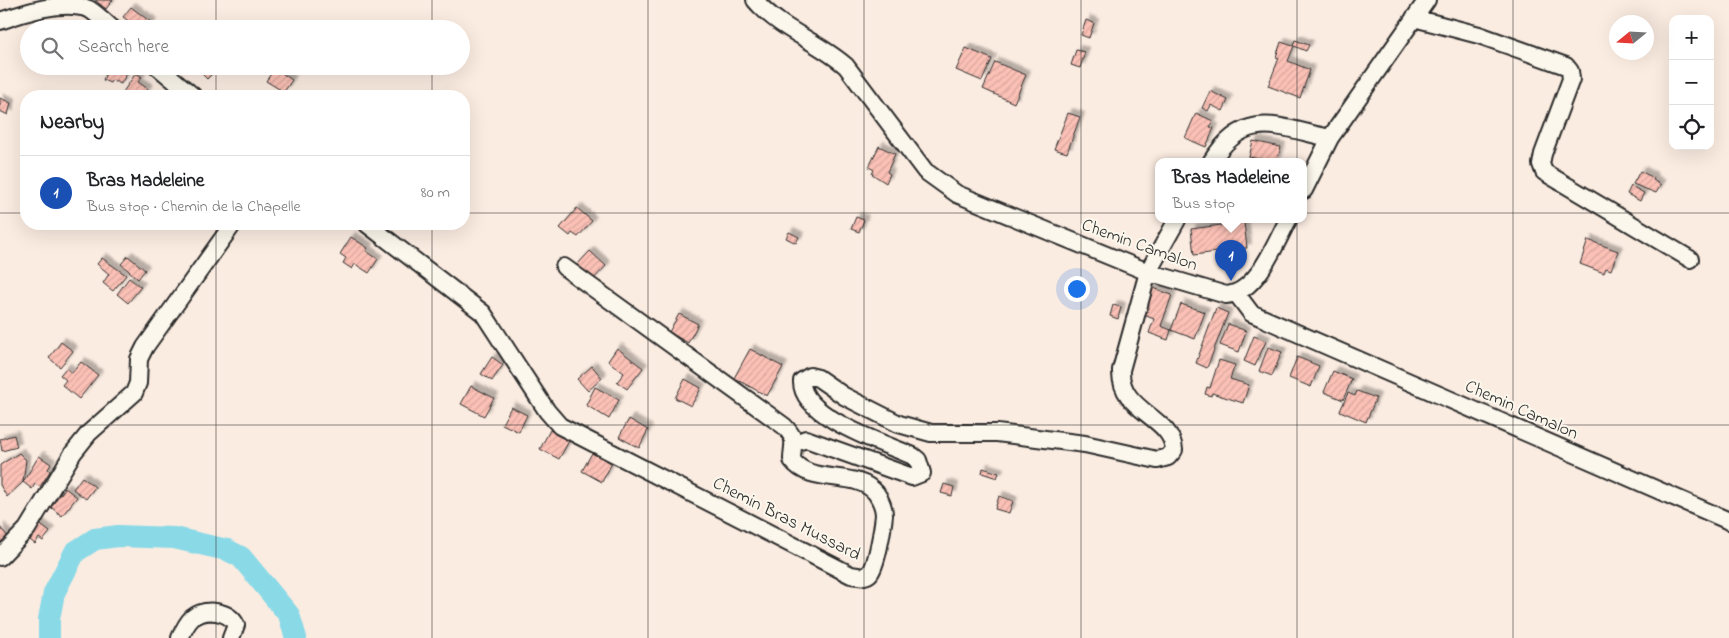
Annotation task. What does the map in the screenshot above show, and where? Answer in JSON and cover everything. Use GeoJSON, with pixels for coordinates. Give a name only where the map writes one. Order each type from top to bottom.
{"type":"FeatureCollection","features":[{"type":"Feature","properties":{"kind":"street","name":"Chemin Camalon"},"geometry":{"type":"LineString","coordinates":[[755,0],[769,14],[795,33],[834,55],[846,66],[925,171],[940,184],[957,194],[1148,272],[1226,295],[1236,293],[1251,313],[1729,521]]}},
{"type":"Feature","properties":{"kind":"street"},"geometry":{"type":"LineString","coordinates":[[1307,184],[1330,138],[1426,0]]}},
{"type":"Feature","properties":{"kind":"street"},"geometry":{"type":"LineString","coordinates":[[0,22],[55,3],[73,3],[89,9],[102,20]]}},
{"type":"Feature","properties":{"kind":"street"},"geometry":{"type":"LineString","coordinates":[[1414,18],[1479,35],[1566,66],[1570,71],[1571,79],[1541,164],[1544,172],[1690,259]]}},
{"type":"Feature","properties":{"kind":"street"},"geometry":{"type":"LineString","coordinates":[[168,75],[185,90]]}},
{"type":"Feature","properties":{"kind":"street"},"geometry":{"type":"LineString","coordinates":[[1214,158],[1231,136],[1251,126],[1274,126],[1330,138]]}},
{"type":"Feature","properties":{"kind":"street"},"geometry":{"type":"LineString","coordinates":[[564,267],[784,426],[790,432],[795,443],[806,438],[912,478],[922,473],[918,460],[913,456],[839,424],[808,401],[802,391],[802,381],[810,376],[818,378],[844,396],[899,424],[930,433],[998,433],[1085,444],[1156,460],[1168,457],[1174,450],[1172,441],[1166,432],[1130,400],[1122,388],[1120,370],[1148,272],[1175,223]]}},
{"type":"Feature","properties":{"kind":"street"},"geometry":{"type":"LineString","coordinates":[[1236,293],[1251,282],[1264,265],[1286,223]]}},
{"type":"Feature","properties":{"kind":"street"},"geometry":{"type":"LineString","coordinates":[[0,558],[27,529],[73,453],[90,433],[134,393],[138,383],[139,360],[145,347],[229,230]]}},
{"type":"Feature","properties":{"kind":"street","name":"Chemin Bras Mussard"},"geometry":{"type":"LineString","coordinates":[[375,230],[483,313],[547,411],[560,426],[851,575],[867,575],[875,563],[884,513],[876,494],[861,483],[799,467],[792,460],[795,443]]}},
{"type":"Feature","properties":{"kind":"street"},"geometry":{"type":"LineString","coordinates":[[180,638],[193,618],[206,613],[224,612],[232,617],[236,625],[232,638]]}},
{"type":"Feature","properties":{"kind":"building"},"geometry":{"type":"Polygon","coordinates":[[[95,0],[113,0],[106,9],[95,0]]]}},
{"type":"Feature","properties":{"kind":"building"},"geometry":{"type":"Polygon","coordinates":[[[131,7],[148,20],[127,20],[123,17],[131,7]]]}},
{"type":"Feature","properties":{"kind":"building"},"geometry":{"type":"Polygon","coordinates":[[[1086,20],[1094,23],[1089,38],[1081,35],[1086,20]]]}},
{"type":"Feature","properties":{"kind":"building"},"geometry":{"type":"Polygon","coordinates":[[[1295,40],[1309,45],[1306,51],[1294,46],[1288,61],[1310,70],[1300,98],[1268,86],[1279,58],[1276,57],[1281,42],[1293,46],[1295,40]]]}},
{"type":"Feature","properties":{"kind":"building"},"geometry":{"type":"Polygon","coordinates":[[[966,48],[992,59],[982,81],[956,70],[966,48]]]}},
{"type":"Feature","properties":{"kind":"building"},"geometry":{"type":"Polygon","coordinates":[[[1076,50],[1085,52],[1080,68],[1071,65],[1076,50]]]}},
{"type":"Feature","properties":{"kind":"building"},"geometry":{"type":"Polygon","coordinates":[[[995,62],[1026,75],[1014,103],[983,89],[995,62]]]}},
{"type":"Feature","properties":{"kind":"building"},"geometry":{"type":"Polygon","coordinates":[[[105,75],[126,75],[121,84],[112,80],[110,83],[103,80],[105,75]]]}},
{"type":"Feature","properties":{"kind":"building"},"geometry":{"type":"Polygon","coordinates":[[[135,75],[142,77],[138,82],[148,89],[147,90],[124,90],[135,75]]]}},
{"type":"Feature","properties":{"kind":"building"},"geometry":{"type":"Polygon","coordinates":[[[203,75],[211,75],[207,79],[203,75]]]}},
{"type":"Feature","properties":{"kind":"building"},"geometry":{"type":"Polygon","coordinates":[[[270,75],[285,75],[292,80],[285,90],[281,90],[266,81],[270,75]]]}},
{"type":"Feature","properties":{"kind":"building"},"geometry":{"type":"Polygon","coordinates":[[[1210,91],[1228,100],[1223,111],[1211,105],[1208,111],[1202,108],[1210,91]]]}},
{"type":"Feature","properties":{"kind":"building"},"geometry":{"type":"Polygon","coordinates":[[[0,98],[11,103],[8,115],[0,111],[0,98]]]}},
{"type":"Feature","properties":{"kind":"building"},"geometry":{"type":"Polygon","coordinates":[[[1068,113],[1080,117],[1067,153],[1054,149],[1068,113]]]}},
{"type":"Feature","properties":{"kind":"building"},"geometry":{"type":"Polygon","coordinates":[[[1196,113],[1213,121],[1210,127],[1214,128],[1206,147],[1185,138],[1196,113]]]}},
{"type":"Feature","properties":{"kind":"building"},"geometry":{"type":"Polygon","coordinates":[[[1253,141],[1281,147],[1278,158],[1249,157],[1253,141]]]}},
{"type":"Feature","properties":{"kind":"building"},"geometry":{"type":"Polygon","coordinates":[[[879,146],[895,154],[887,172],[890,174],[886,183],[872,174],[874,170],[869,167],[879,146]]]}},
{"type":"Feature","properties":{"kind":"building"},"geometry":{"type":"Polygon","coordinates":[[[1640,171],[1654,178],[1653,180],[1661,185],[1656,193],[1633,184],[1640,171]]]}},
{"type":"Feature","properties":{"kind":"building"},"geometry":{"type":"Polygon","coordinates":[[[1631,186],[1644,193],[1640,201],[1627,194],[1631,186]]]}},
{"type":"Feature","properties":{"kind":"building"},"geometry":{"type":"Polygon","coordinates":[[[577,208],[592,221],[578,237],[572,233],[570,236],[560,228],[577,208]]]}},
{"type":"Feature","properties":{"kind":"building"},"geometry":{"type":"Polygon","coordinates":[[[856,217],[864,220],[859,232],[851,229],[856,217]]]}},
{"type":"Feature","properties":{"kind":"building"},"geometry":{"type":"Polygon","coordinates":[[[1244,223],[1247,248],[1194,255],[1191,229],[1244,223]]]}},
{"type":"Feature","properties":{"kind":"building"},"geometry":{"type":"Polygon","coordinates":[[[789,232],[799,237],[796,243],[786,238],[789,232]]]}},
{"type":"Feature","properties":{"kind":"building"},"geometry":{"type":"Polygon","coordinates":[[[351,237],[368,248],[366,251],[378,259],[369,273],[355,264],[352,269],[343,263],[346,258],[340,254],[351,237]]]}},
{"type":"Feature","properties":{"kind":"building"},"geometry":{"type":"Polygon","coordinates":[[[1588,240],[1618,251],[1611,270],[1606,268],[1604,273],[1580,264],[1588,240]]]}},
{"type":"Feature","properties":{"kind":"building"},"geometry":{"type":"Polygon","coordinates":[[[590,251],[606,266],[592,281],[576,266],[590,251]]]}},
{"type":"Feature","properties":{"kind":"building"},"geometry":{"type":"Polygon","coordinates":[[[128,256],[145,270],[138,279],[121,264],[128,256]]]}},
{"type":"Feature","properties":{"kind":"building"},"geometry":{"type":"Polygon","coordinates":[[[102,258],[126,275],[113,291],[103,283],[109,274],[97,264],[102,258]]]}},
{"type":"Feature","properties":{"kind":"building"},"geometry":{"type":"Polygon","coordinates":[[[129,278],[141,287],[128,303],[117,294],[129,278]]]}},
{"type":"Feature","properties":{"kind":"building"},"geometry":{"type":"Polygon","coordinates":[[[1151,287],[1172,295],[1161,326],[1171,330],[1168,340],[1149,333],[1154,319],[1141,314],[1151,287]]]}},
{"type":"Feature","properties":{"kind":"building"},"geometry":{"type":"Polygon","coordinates":[[[1181,304],[1205,312],[1195,339],[1171,330],[1181,304]]]}},
{"type":"Feature","properties":{"kind":"building"},"geometry":{"type":"Polygon","coordinates":[[[1113,305],[1121,307],[1118,319],[1110,316],[1113,305]]]}},
{"type":"Feature","properties":{"kind":"building"},"geometry":{"type":"Polygon","coordinates":[[[1216,308],[1228,313],[1207,368],[1196,363],[1216,308]]]}},
{"type":"Feature","properties":{"kind":"building"},"geometry":{"type":"Polygon","coordinates":[[[679,314],[698,324],[688,343],[669,332],[679,314]]]}},
{"type":"Feature","properties":{"kind":"building"},"geometry":{"type":"Polygon","coordinates":[[[1228,324],[1246,331],[1239,352],[1220,345],[1228,324]]]}},
{"type":"Feature","properties":{"kind":"building"},"geometry":{"type":"Polygon","coordinates":[[[1254,336],[1266,341],[1255,366],[1244,361],[1254,336]]]}},
{"type":"Feature","properties":{"kind":"building"},"geometry":{"type":"Polygon","coordinates":[[[61,342],[73,351],[60,367],[49,358],[61,342]]]}},
{"type":"Feature","properties":{"kind":"building"},"geometry":{"type":"Polygon","coordinates":[[[1268,347],[1282,352],[1272,376],[1259,371],[1268,347]]]}},
{"type":"Feature","properties":{"kind":"building"},"geometry":{"type":"Polygon","coordinates":[[[617,348],[643,368],[627,389],[617,382],[624,373],[608,361],[617,348]]]}},
{"type":"Feature","properties":{"kind":"building"},"geometry":{"type":"Polygon","coordinates":[[[750,349],[783,367],[767,396],[734,378],[750,349]]]}},
{"type":"Feature","properties":{"kind":"building"},"geometry":{"type":"Polygon","coordinates":[[[492,357],[503,365],[492,381],[481,374],[492,357]]]}},
{"type":"Feature","properties":{"kind":"building"},"geometry":{"type":"Polygon","coordinates":[[[1297,357],[1319,366],[1311,387],[1289,378],[1297,357]]]}},
{"type":"Feature","properties":{"kind":"building"},"geometry":{"type":"Polygon","coordinates":[[[1219,360],[1235,365],[1230,379],[1249,385],[1243,403],[1212,393],[1211,396],[1205,394],[1207,387],[1210,388],[1219,360]]]}},
{"type":"Feature","properties":{"kind":"building"},"geometry":{"type":"Polygon","coordinates":[[[81,362],[98,375],[79,399],[62,385],[66,380],[60,375],[66,368],[72,373],[81,362]]]}},
{"type":"Feature","properties":{"kind":"building"},"geometry":{"type":"Polygon","coordinates":[[[592,366],[602,378],[588,391],[577,379],[592,366]]]}},
{"type":"Feature","properties":{"kind":"building"},"geometry":{"type":"Polygon","coordinates":[[[1333,371],[1352,379],[1343,400],[1324,392],[1333,371]]]}},
{"type":"Feature","properties":{"kind":"building"},"geometry":{"type":"Polygon","coordinates":[[[685,379],[701,388],[691,406],[675,398],[685,379]]]}},
{"type":"Feature","properties":{"kind":"building"},"geometry":{"type":"Polygon","coordinates":[[[471,386],[494,398],[484,416],[461,404],[471,386]]]}},
{"type":"Feature","properties":{"kind":"building"},"geometry":{"type":"Polygon","coordinates":[[[595,387],[619,400],[609,419],[586,405],[595,387]]]}},
{"type":"Feature","properties":{"kind":"building"},"geometry":{"type":"Polygon","coordinates":[[[1357,391],[1376,398],[1366,422],[1340,411],[1348,393],[1355,396],[1357,391]]]}},
{"type":"Feature","properties":{"kind":"building"},"geometry":{"type":"Polygon","coordinates":[[[511,407],[527,415],[519,432],[502,424],[511,407]]]}},
{"type":"Feature","properties":{"kind":"building"},"geometry":{"type":"Polygon","coordinates":[[[629,419],[648,430],[639,448],[619,437],[629,419]]]}},
{"type":"Feature","properties":{"kind":"building"},"geometry":{"type":"Polygon","coordinates":[[[550,430],[569,441],[559,459],[540,449],[550,430]]]}},
{"type":"Feature","properties":{"kind":"building"},"geometry":{"type":"Polygon","coordinates":[[[14,435],[17,447],[2,451],[0,439],[14,435]]]}},
{"type":"Feature","properties":{"kind":"building"},"geometry":{"type":"Polygon","coordinates":[[[19,453],[26,460],[23,482],[7,497],[0,485],[0,465],[19,453]]]}},
{"type":"Feature","properties":{"kind":"building"},"geometry":{"type":"Polygon","coordinates":[[[592,453],[612,463],[602,482],[582,471],[592,453]]]}},
{"type":"Feature","properties":{"kind":"building"},"geometry":{"type":"Polygon","coordinates":[[[39,456],[51,464],[48,469],[50,471],[40,487],[35,484],[32,489],[23,482],[39,456]]]}},
{"type":"Feature","properties":{"kind":"building"},"geometry":{"type":"Polygon","coordinates":[[[983,468],[999,473],[997,478],[982,473],[983,468]]]}},
{"type":"Feature","properties":{"kind":"building"},"geometry":{"type":"Polygon","coordinates":[[[82,477],[95,487],[86,499],[73,489],[82,477]]]}},
{"type":"Feature","properties":{"kind":"building"},"geometry":{"type":"Polygon","coordinates":[[[944,484],[954,487],[952,496],[941,493],[944,484]]]}},
{"type":"Feature","properties":{"kind":"building"},"geometry":{"type":"Polygon","coordinates":[[[65,488],[77,497],[62,516],[48,505],[57,493],[60,495],[65,488]]]}},
{"type":"Feature","properties":{"kind":"building"},"geometry":{"type":"Polygon","coordinates":[[[999,496],[1013,501],[1009,513],[995,509],[999,496]]]}},
{"type":"Feature","properties":{"kind":"building"},"geometry":{"type":"Polygon","coordinates":[[[38,523],[50,532],[43,541],[39,538],[35,544],[26,537],[38,523]]]}},
{"type":"Feature","properties":{"kind":"building"},"geometry":{"type":"Polygon","coordinates":[[[0,527],[8,537],[0,543],[0,527]]]}},
{"type":"Feature","properties":{"kind":"waterway"},"geometry":{"type":"LineString","coordinates":[[49,638],[49,619],[54,593],[75,552],[95,539],[118,536],[174,538],[227,550],[241,557],[289,615],[296,638]]}},
{"type":"Feature","properties":{"kind":"place","name":"Bras Madeleine"},"geometry":{"type":"Point","coordinates":[1231,281]}}]}
